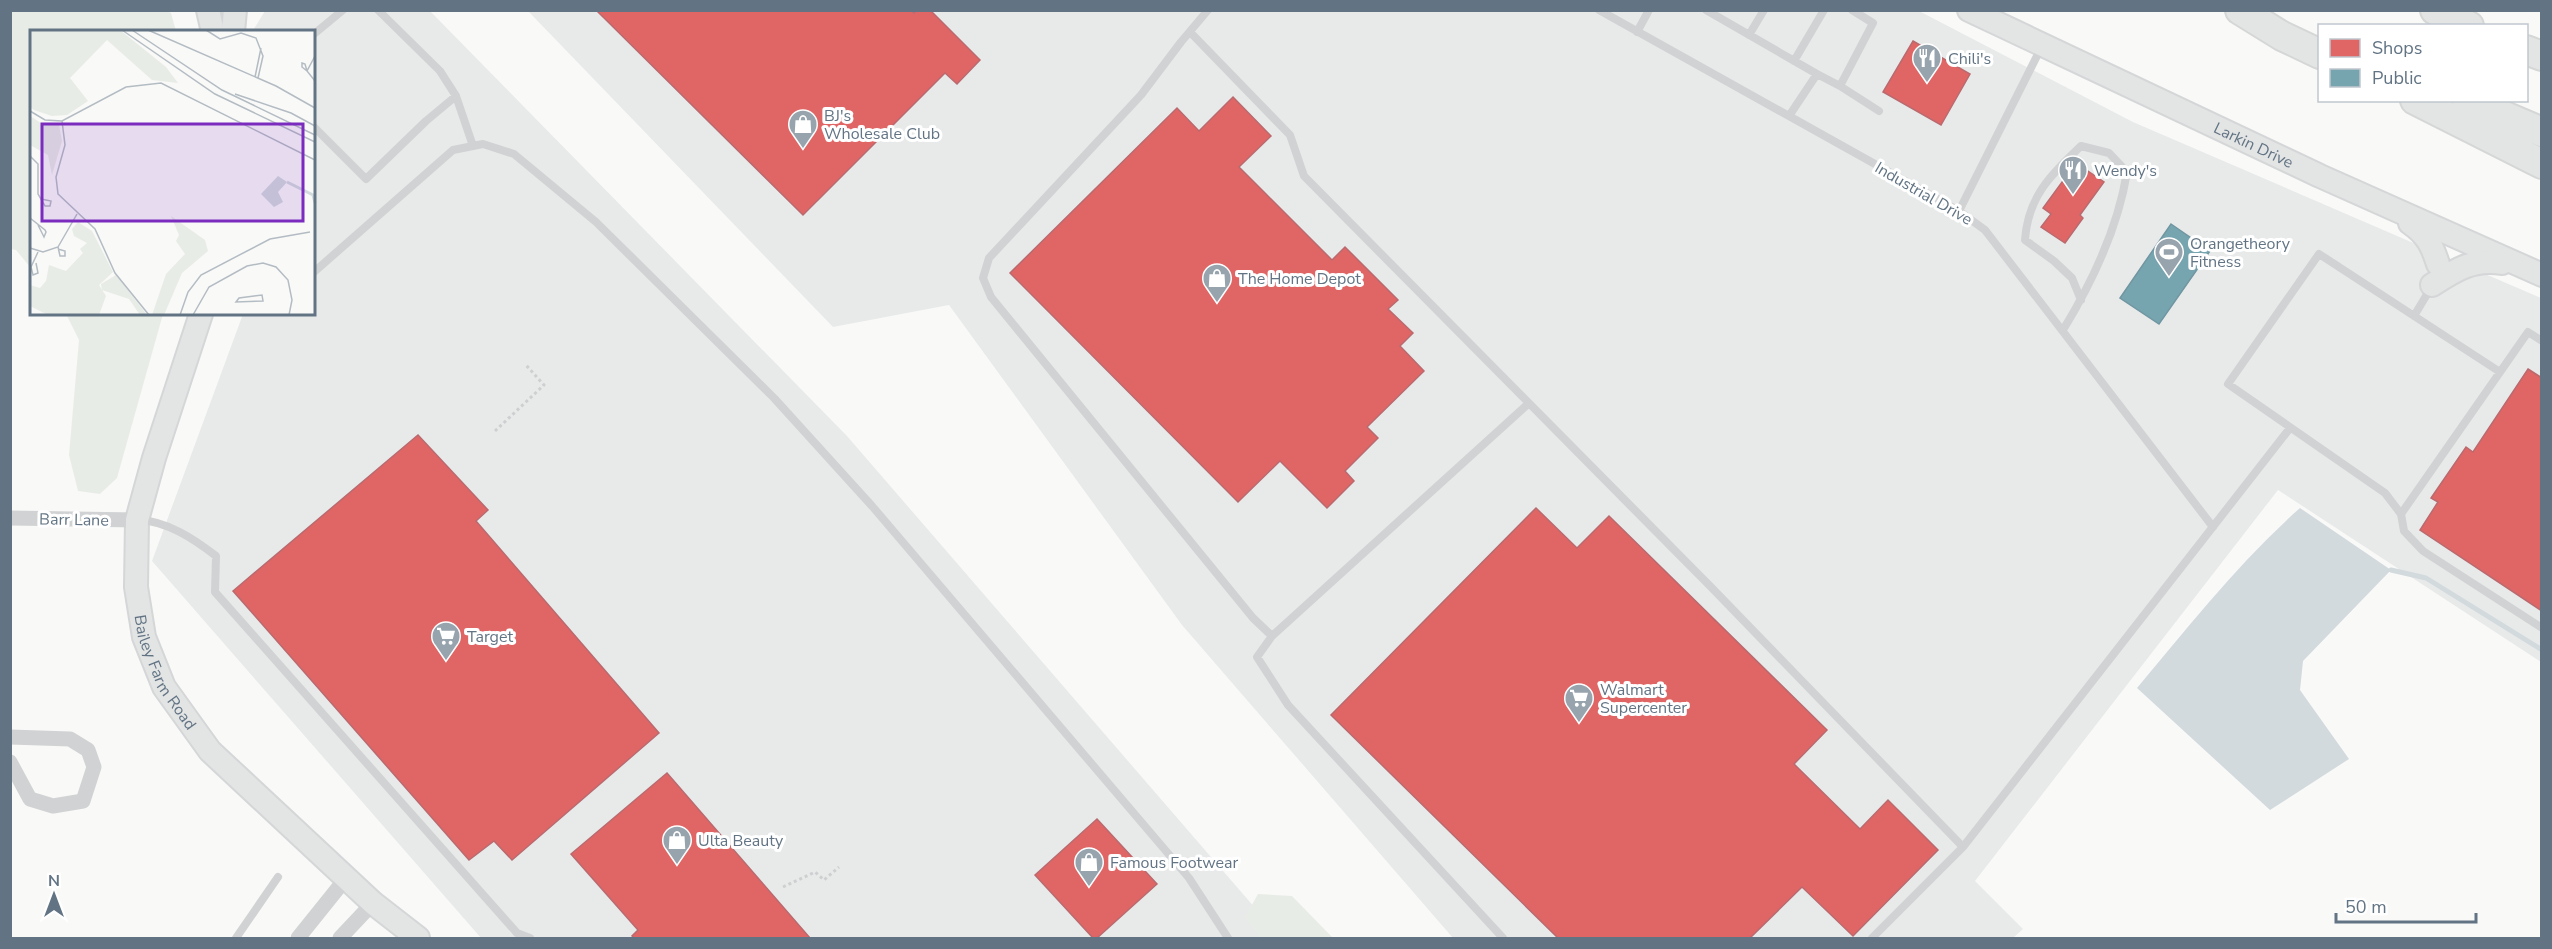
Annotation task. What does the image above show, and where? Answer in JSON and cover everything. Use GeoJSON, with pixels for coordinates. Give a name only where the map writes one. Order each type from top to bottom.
{"type":"FeatureCollection","features":[{"type":"Feature","properties":{"kind":"highway"},"geometry":{"type":"LineString","coordinates":[[2240,10],[2282,36],[2318,54]]}},
{"type":"Feature","properties":{"kind":"highway"},"geometry":{"type":"LineString","coordinates":[[2265,10],[2318,36]]}},
{"type":"Feature","properties":{"kind":"highway"},"geometry":{"type":"LineString","coordinates":[[2435,10],[2465,24]]}},
{"type":"Feature","properties":{"kind":"highway"},"geometry":{"type":"LineString","coordinates":[[2419,102],[2541,164]]}},
{"type":"Feature","properties":{"kind":"highway"},"geometry":{"type":"LineString","coordinates":[[2472,102],[2541,132]]}},
{"type":"Feature","properties":{"kind":"street"},"geometry":{"type":"LineString","coordinates":[[208,10],[213,30]]}},
{"type":"Feature","properties":{"kind":"street"},"geometry":{"type":"LineString","coordinates":[[233,30],[235,10]]}},
{"type":"Feature","properties":{"kind":"street","name":"Larkin Drive"},"geometry":{"type":"LineString","coordinates":[[1969,10],[2387,206],[2541,275]]}},
{"type":"Feature","properties":{"kind":"street"},"geometry":{"type":"LineString","coordinates":[[2387,206],[2424,233],[2432,244],[2435,275]]}},
{"type":"Feature","properties":{"kind":"street"},"geometry":{"type":"LineString","coordinates":[[2435,275],[2448,250],[2457,243],[2475,245]]}},
{"type":"Feature","properties":{"kind":"street"},"geometry":{"type":"LineString","coordinates":[[2435,275],[2451,273],[2475,262],[2492,261],[2520,266]]}},
{"type":"Feature","properties":{"kind":"street","name":"Bailey Farm Road"},"geometry":{"type":"LineString","coordinates":[[201,315],[154,458],[137,520],[138,597],[144,637],[164,687],[210,750],[374,903],[418,939]]}},
{"type":"Feature","properties":{"kind":"street","name":"Barr Lane"},"geometry":{"type":"LineString","coordinates":[[10,518],[137,520]]}},
{"type":"Feature","properties":{"kind":"street"},"geometry":{"type":"LineString","coordinates":[[10,737],[70,739],[88,750],[94,767],[83,801],[53,806],[30,799],[10,762]]}},
{"type":"Feature","properties":{"kind":"street"},"geometry":{"type":"LineString","coordinates":[[298,939],[347,877]]}},
{"type":"Feature","properties":{"kind":"street"},"geometry":{"type":"LineString","coordinates":[[340,939],[374,903]]}},
{"type":"Feature","properties":{"kind":"lane"},"geometry":{"type":"LineString","coordinates":[[315,33],[342,10]]}},
{"type":"Feature","properties":{"kind":"lane"},"geometry":{"type":"LineString","coordinates":[[378,10],[440,71],[456,96],[473,146]]}},
{"type":"Feature","properties":{"kind":"lane"},"geometry":{"type":"LineString","coordinates":[[1208,10],[1141,95],[989,258],[983,278],[991,297],[1253,618],[1272,636]]}},
{"type":"Feature","properties":{"kind":"lane","name":"Industrial Drive"},"geometry":{"type":"LineString","coordinates":[[1599,10],[1959,211],[1985,230],[1995,240],[2213,527]]}},
{"type":"Feature","properties":{"kind":"lane"},"geometry":{"type":"LineString","coordinates":[[1637,32],[1649,10]]}},
{"type":"Feature","properties":{"kind":"lane"},"geometry":{"type":"LineString","coordinates":[[1706,10],[1879,111]]}},
{"type":"Feature","properties":{"kind":"lane"},"geometry":{"type":"LineString","coordinates":[[1749,35],[1764,10]]}},
{"type":"Feature","properties":{"kind":"lane"},"geometry":{"type":"LineString","coordinates":[[1794,61],[1824,10]]}},
{"type":"Feature","properties":{"kind":"lane"},"geometry":{"type":"LineString","coordinates":[[1839,86],[1873,23],[1852,10]]}},
{"type":"Feature","properties":{"kind":"lane"},"geometry":{"type":"LineString","coordinates":[[1190,32],[1290,135],[1304,176],[1711,587],[1964,847]]}},
{"type":"Feature","properties":{"kind":"lane"},"geometry":{"type":"LineString","coordinates":[[1959,211],[2043,45]]}},
{"type":"Feature","properties":{"kind":"lane"},"geometry":{"type":"LineString","coordinates":[[1790,116],[1817,74]]}},
{"type":"Feature","properties":{"kind":"lane"},"geometry":{"type":"LineString","coordinates":[[315,128],[366,179],[426,121],[456,96]]}},
{"type":"Feature","properties":{"kind":"lane"},"geometry":{"type":"LineString","coordinates":[[315,271],[453,150],[483,144],[514,154],[596,222],[774,398],[872,506],[1189,878],[1228,939]]}},
{"type":"Feature","properties":{"kind":"lane"},"geometry":{"type":"LineString","coordinates":[[2063,330],[2081,300],[2121,207],[2127,172],[2109,153],[2081,146],[2047,179],[2026,219],[2025,240],[2054,261],[2072,278],[2081,300]]}},
{"type":"Feature","properties":{"kind":"lane"},"geometry":{"type":"LineString","coordinates":[[2500,372],[2319,254],[2228,384],[2385,493],[2401,514],[2404,531],[2423,550],[2541,628]]}},
{"type":"Feature","properties":{"kind":"lane"},"geometry":{"type":"LineString","coordinates":[[2414,316],[2435,275]]}},
{"type":"Feature","properties":{"kind":"lane"},"geometry":{"type":"LineString","coordinates":[[2401,514],[2528,332],[2541,341]]}},
{"type":"Feature","properties":{"kind":"lane"},"geometry":{"type":"LineString","coordinates":[[1503,939],[1288,705],[1257,657],[1272,636],[1528,404]]}},
{"type":"Feature","properties":{"kind":"lane"},"geometry":{"type":"LineString","coordinates":[[1872,939],[1964,847],[2290,428]]}},
{"type":"Feature","properties":{"kind":"lane"},"geometry":{"type":"LineString","coordinates":[[137,520],[153,521],[198,542],[216,556],[215,592],[517,933],[530,939]]}},
{"type":"Feature","properties":{"kind":"lane"},"geometry":{"type":"LineString","coordinates":[[236,939],[278,877]]}},
{"type":"Feature","properties":{"kind":"path"},"geometry":{"type":"LineString","coordinates":[[495,430],[544,385],[525,364]]}},
{"type":"Feature","properties":{"kind":"path"},"geometry":{"type":"LineString","coordinates":[[783,887],[816,872],[824,880],[839,867]]}},
{"type":"Feature","properties":{"kind":"shaded area"},"geometry":{"type":"Polygon","coordinates":[[[10,11],[167,11],[171,13],[176,30],[30,30],[30,267],[16,250],[11,249],[10,11]]]}},
{"type":"Feature","properties":{"kind":"shaded area"},"geometry":{"type":"Polygon","coordinates":[[[265,11],[430,11],[847,436],[1281,938],[481,938],[152,561],[243,315],[315,315],[315,30],[253,30],[265,11]]]}},
{"type":"Feature","properties":{"kind":"shaded area"},"geometry":{"type":"Polygon","coordinates":[[[528,11],[1919,11],[2133,122],[2541,298],[2541,662],[2278,490],[1975,881],[2023,929],[2013,938],[1453,938],[1182,625],[949,305],[833,327],[528,11]]]}},
{"type":"Feature","properties":{"kind":"shaded area"},"geometry":{"type":"Polygon","coordinates":[[[66,315],[163,315],[117,478],[100,494],[78,491],[69,455],[79,340],[66,315]]]}},
{"type":"Feature","properties":{"kind":"shaded area"},"geometry":{"type":"Polygon","coordinates":[[[2300,508],[2391,570],[2303,661],[2300,690],[2349,759],[2270,810],[2137,688],[2235,572],[2300,508]]]}},
{"type":"Feature","properties":{"kind":"shaded area"},"geometry":{"type":"Polygon","coordinates":[[[1258,894],[1292,896],[1333,938],[1261,938],[1245,917],[1258,894]]]}},
{"type":"Feature","properties":{"kind":"building: Shops","name":"BJ's Wholesale Club"},"geometry":{"type":"Polygon","coordinates":[[[596,10],[911,10],[914,13],[916,10],[930,10],[980,60],[957,84],[945,73],[803,215],[596,10]]]}},
{"type":"Feature","properties":{"kind":"building: Shops","name":"Chili's"},"geometry":{"type":"Polygon","coordinates":[[[1913,41],[1970,74],[1941,125],[1883,92],[1913,41]]]}},
{"type":"Feature","properties":{"kind":"building: Shops","name":"The Home Depot"},"geometry":{"type":"Polygon","coordinates":[[[1233,97],[1271,136],[1239,167],[1332,260],[1345,247],[1398,300],[1388,309],[1413,333],[1400,346],[1424,371],[1367,427],[1378,438],[1345,471],[1354,481],[1327,508],[1280,461],[1238,502],[1010,273],[1177,108],[1199,131],[1233,97]]]}},
{"type":"Feature","properties":{"kind":"building: Shops","name":"Wendy's"},"geometry":{"type":"Polygon","coordinates":[[[2076,163],[2104,182],[2080,215],[2083,218],[2065,243],[2041,227],[2051,214],[2043,208],[2076,163]]]}},
{"type":"Feature","properties":{"kind":"building: Shops"},"geometry":{"type":"Polygon","coordinates":[[[2528,369],[2542,378],[2542,611],[2420,530],[2438,502],[2431,498],[2466,447],[2473,452],[2528,369]]]}},
{"type":"Feature","properties":{"kind":"building: Shops","name":"Target"},"geometry":{"type":"Polygon","coordinates":[[[418,435],[488,510],[476,521],[659,733],[512,860],[494,841],[469,860],[233,591],[418,435]]]}},
{"type":"Feature","properties":{"kind":"building: Shops","name":"Walmart Supercenter"},"geometry":{"type":"Polygon","coordinates":[[[1536,508],[1577,548],[1609,516],[1827,730],[1794,764],[1860,829],[1888,800],[1938,850],[1853,936],[1802,887],[1750,938],[1558,938],[1331,715],[1536,508]]]}},
{"type":"Feature","properties":{"kind":"building: Shops"},"geometry":{"type":"Polygon","coordinates":[[[667,773],[810,938],[635,938],[632,936],[638,930],[571,854],[667,773]]]}},
{"type":"Feature","properties":{"kind":"building: Shops"},"geometry":{"type":"Polygon","coordinates":[[[1097,819],[1157,884],[1097,938],[1093,938],[1035,875],[1097,819]]]}},
{"type":"Feature","properties":{"kind":"building: Public"},"geometry":{"type":"Polygon","coordinates":[[[2171,224],[2210,251],[2159,324],[2120,298],[2171,224]]]}},
{"type":"Feature","properties":{"kind":"waterway"},"geometry":{"type":"LineString","coordinates":[[2391,570],[2426,578],[2542,650]]}},
{"type":"Feature","properties":{"kind":"place","name":"Chili's"},"geometry":{"type":"Point","coordinates":[1927,84]}},
{"type":"Feature","properties":{"kind":"place","name":"BJ's Wholesale Club"},"geometry":{"type":"Point","coordinates":[803,150]}},
{"type":"Feature","properties":{"kind":"place","name":"Wendy's"},"geometry":{"type":"Point","coordinates":[2073,196]}},
{"type":"Feature","properties":{"kind":"place","name":"Orangetheory Fitness"},"geometry":{"type":"Point","coordinates":[2169,278]}},
{"type":"Feature","properties":{"kind":"place","name":"The Home Depot"},"geometry":{"type":"Point","coordinates":[1217,304]}},
{"type":"Feature","properties":{"kind":"place","name":"Target"},"geometry":{"type":"Point","coordinates":[446,662]}},
{"type":"Feature","properties":{"kind":"place","name":"Walmart Supercenter"},"geometry":{"type":"Point","coordinates":[1579,724]}},
{"type":"Feature","properties":{"kind":"place","name":"Ulta Beauty"},"geometry":{"type":"Point","coordinates":[677,866]}},
{"type":"Feature","properties":{"kind":"place","name":"Famous Footwear"},"geometry":{"type":"Point","coordinates":[1089,888]}}]}
